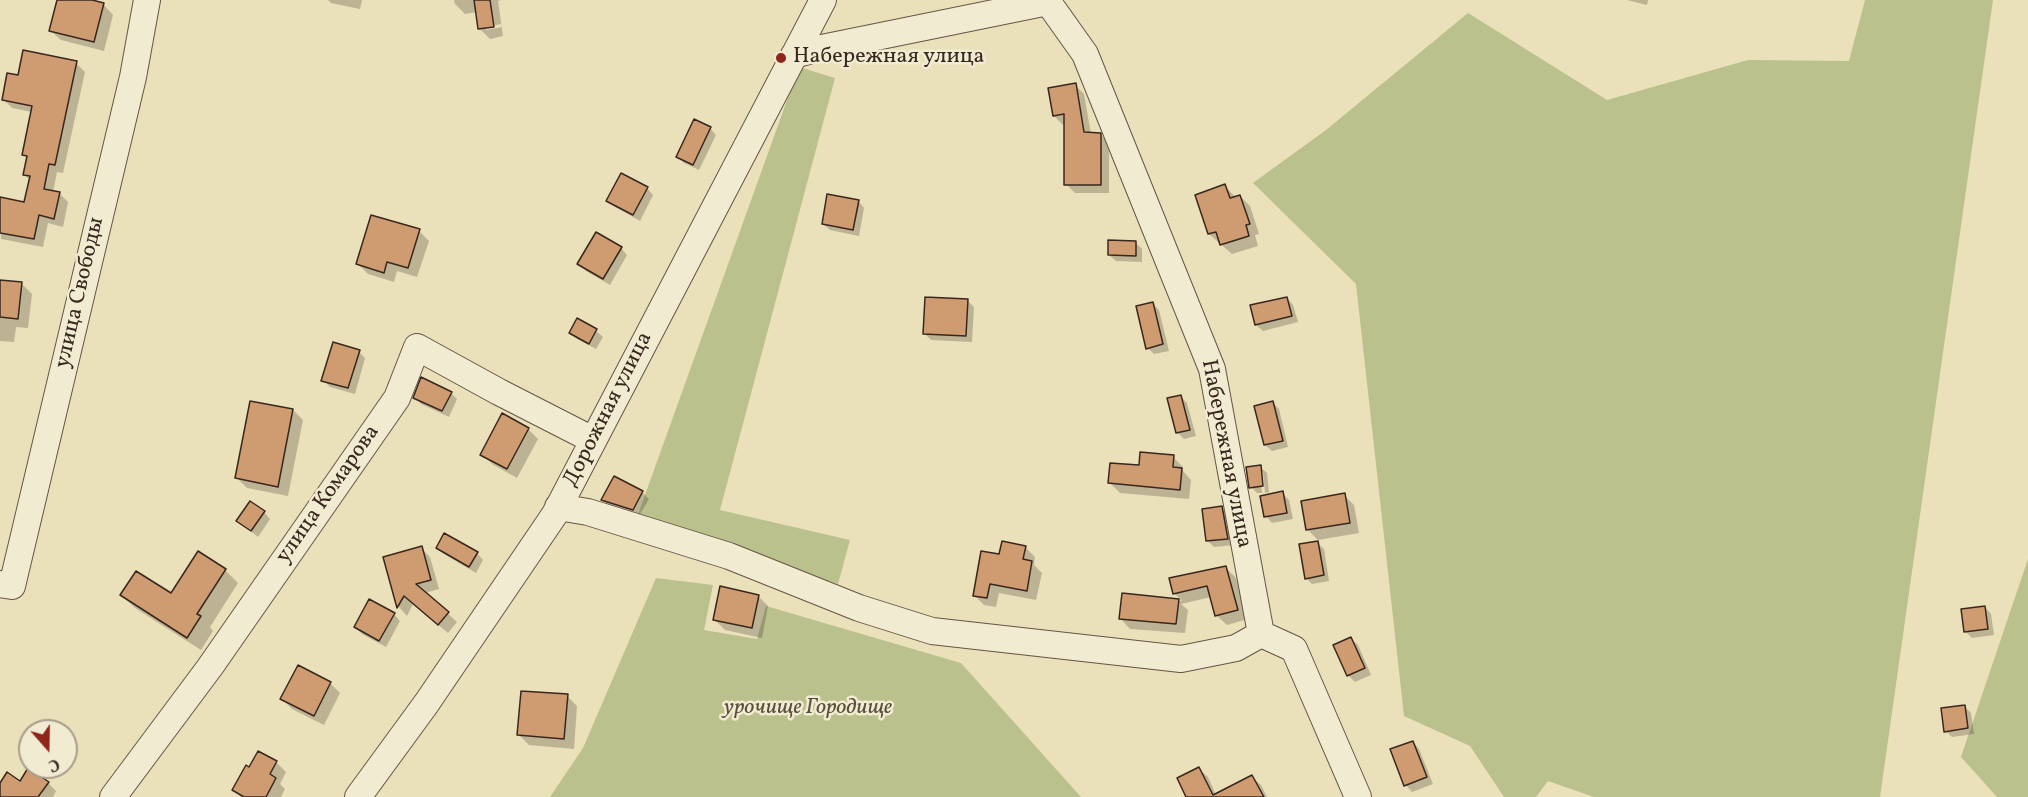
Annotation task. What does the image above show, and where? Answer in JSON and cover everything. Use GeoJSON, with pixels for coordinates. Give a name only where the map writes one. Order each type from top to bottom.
{"type":"FeatureCollection","features":[{"type":"Feature","properties":{"kind":"street","name":"улица Свободы"},"geometry":{"type":"LineString","coordinates":[[6,585],[132,77],[147,0]]}},
{"type":"Feature","properties":{"kind":"street","name":"Дорожная улица"},"geometry":{"type":"LineString","coordinates":[[358,797],[426,704],[525,560],[558,507],[823,0]]}},
{"type":"Feature","properties":{"kind":"street","name":"Набережная улица"},"geometry":{"type":"LineString","coordinates":[[794,56],[812,50],[1049,1],[1085,54],[1212,369],[1261,634]]}},
{"type":"Feature","properties":{"kind":"street","name":"улица Комарова"},"geometry":{"type":"LineString","coordinates":[[113,797],[210,667],[397,398],[417,347],[593,440]]}},
{"type":"Feature","properties":{"kind":"street"},"geometry":{"type":"LineString","coordinates":[[558,507],[588,512],[729,556],[859,608],[932,630],[1181,659],[1236,648],[1261,634],[1294,649],[1358,797]]}},
{"type":"Feature","properties":{"kind":"green space"},"geometry":{"type":"Polygon","coordinates":[[[1865,0],[1993,0],[1880,797],[1594,797],[1548,781],[1536,797],[1504,797],[1470,746],[1404,716],[1356,284],[1253,183],[1326,130],[1468,13],[1607,100],[1748,60],[1849,61],[1865,0]]]}},
{"type":"Feature","properties":{"kind":"green space"},"geometry":{"type":"Polygon","coordinates":[[[799,67],[835,78],[720,510],[850,540],[838,584],[636,520],[799,67]]]}},
{"type":"Feature","properties":{"kind":"green space"},"geometry":{"type":"Polygon","coordinates":[[[2028,559],[2028,797],[1997,797],[1961,757],[2028,559]]]}},
{"type":"Feature","properties":{"kind":"green space","name":"урочище Городище"},"geometry":{"type":"Polygon","coordinates":[[[656,578],[713,585],[704,630],[757,639],[766,606],[961,663],[1081,797],[550,797],[583,748],[656,578]]]}},
{"type":"Feature","properties":{"kind":"building"},"geometry":{"type":"Polygon","coordinates":[[[57,0],[92,0],[104,3],[94,42],[49,31],[57,0]]]}},
{"type":"Feature","properties":{"kind":"building"},"geometry":{"type":"Polygon","coordinates":[[[474,0],[490,0],[494,27],[478,29],[474,0]]]}},
{"type":"Feature","properties":{"kind":"building"},"geometry":{"type":"Polygon","coordinates":[[[23,50],[77,61],[55,165],[49,164],[44,189],[60,192],[54,219],[39,215],[34,239],[0,233],[0,197],[24,202],[30,176],[23,175],[27,156],[22,155],[32,106],[2,100],[7,73],[18,75],[23,50]]]}},
{"type":"Feature","properties":{"kind":"building"},"geometry":{"type":"Polygon","coordinates":[[[1076,83],[1084,132],[1101,133],[1101,185],[1064,185],[1064,114],[1053,116],[1048,88],[1076,83]]]}},
{"type":"Feature","properties":{"kind":"building"},"geometry":{"type":"Polygon","coordinates":[[[694,119],[711,127],[693,165],[676,157],[694,119]]]}},
{"type":"Feature","properties":{"kind":"building"},"geometry":{"type":"Polygon","coordinates":[[[621,173],[648,187],[633,215],[606,201],[621,173]]]}},
{"type":"Feature","properties":{"kind":"building"},"geometry":{"type":"Polygon","coordinates":[[[1225,184],[1230,198],[1240,195],[1250,224],[1246,225],[1249,236],[1220,245],[1216,232],[1208,234],[1195,195],[1225,184]]]}},
{"type":"Feature","properties":{"kind":"building"},"geometry":{"type":"Polygon","coordinates":[[[827,194],[859,200],[853,230],[822,224],[827,194]]]}},
{"type":"Feature","properties":{"kind":"building"},"geometry":{"type":"Polygon","coordinates":[[[371,215],[420,229],[408,268],[387,262],[384,273],[356,264],[371,215]]]}},
{"type":"Feature","properties":{"kind":"building"},"geometry":{"type":"Polygon","coordinates":[[[596,232],[622,247],[603,279],[577,264],[596,232]]]}},
{"type":"Feature","properties":{"kind":"building"},"geometry":{"type":"Polygon","coordinates":[[[1108,240],[1136,241],[1136,256],[1108,255],[1108,240]]]}},
{"type":"Feature","properties":{"kind":"building"},"geometry":{"type":"Polygon","coordinates":[[[0,280],[22,282],[18,319],[0,317],[0,280]]]}},
{"type":"Feature","properties":{"kind":"building"},"geometry":{"type":"Polygon","coordinates":[[[925,297],[968,299],[966,336],[923,334],[925,297]]]}},
{"type":"Feature","properties":{"kind":"building"},"geometry":{"type":"Polygon","coordinates":[[[1287,297],[1292,316],[1255,325],[1250,305],[1287,297]]]}},
{"type":"Feature","properties":{"kind":"building"},"geometry":{"type":"Polygon","coordinates":[[[1153,302],[1163,344],[1146,349],[1136,306],[1153,302]]]}},
{"type":"Feature","properties":{"kind":"building"},"geometry":{"type":"Polygon","coordinates":[[[577,318],[597,329],[589,344],[569,333],[577,318]]]}},
{"type":"Feature","properties":{"kind":"building"},"geometry":{"type":"Polygon","coordinates":[[[333,342],[360,350],[348,388],[321,381],[333,342]]]}},
{"type":"Feature","properties":{"kind":"building"},"geometry":{"type":"Polygon","coordinates":[[[421,377],[452,392],[442,411],[413,398],[421,377]]]}},
{"type":"Feature","properties":{"kind":"building"},"geometry":{"type":"Polygon","coordinates":[[[1181,395],[1190,430],[1176,433],[1167,398],[1181,395]]]}},
{"type":"Feature","properties":{"kind":"building"},"geometry":{"type":"Polygon","coordinates":[[[250,401],[293,409],[278,487],[235,478],[250,401]]]}},
{"type":"Feature","properties":{"kind":"building"},"geometry":{"type":"Polygon","coordinates":[[[1273,401],[1283,441],[1264,445],[1254,406],[1273,401]]]}},
{"type":"Feature","properties":{"kind":"building"},"geometry":{"type":"Polygon","coordinates":[[[502,413],[529,428],[507,469],[480,455],[502,413]]]}},
{"type":"Feature","properties":{"kind":"building"},"geometry":{"type":"Polygon","coordinates":[[[1140,452],[1174,455],[1173,467],[1182,468],[1180,490],[1108,483],[1110,463],[1139,465],[1140,452]]]}},
{"type":"Feature","properties":{"kind":"building"},"geometry":{"type":"Polygon","coordinates":[[[1261,465],[1263,486],[1249,488],[1246,467],[1261,465]]]}},
{"type":"Feature","properties":{"kind":"building"},"geometry":{"type":"Polygon","coordinates":[[[614,476],[643,491],[633,510],[601,500],[614,476]]]}},
{"type":"Feature","properties":{"kind":"building"},"geometry":{"type":"Polygon","coordinates":[[[1283,491],[1287,513],[1264,517],[1260,496],[1283,491]]]}},
{"type":"Feature","properties":{"kind":"building"},"geometry":{"type":"Polygon","coordinates":[[[1345,493],[1350,523],[1306,530],[1301,501],[1345,493]]]}},
{"type":"Feature","properties":{"kind":"building"},"geometry":{"type":"Polygon","coordinates":[[[250,501],[265,511],[251,531],[236,521],[250,501]]]}},
{"type":"Feature","properties":{"kind":"building"},"geometry":{"type":"Polygon","coordinates":[[[1222,506],[1228,539],[1206,541],[1202,509],[1222,506]]]}},
{"type":"Feature","properties":{"kind":"building"},"geometry":{"type":"Polygon","coordinates":[[[444,533],[478,552],[469,567],[436,548],[444,533]]]}},
{"type":"Feature","properties":{"kind":"building"},"geometry":{"type":"Polygon","coordinates":[[[1002,541],[1026,546],[1023,559],[1032,561],[1027,591],[990,584],[987,598],[973,596],[981,551],[999,554],[1002,541]]]}},
{"type":"Feature","properties":{"kind":"building"},"geometry":{"type":"Polygon","coordinates":[[[1318,541],[1324,575],[1305,579],[1299,544],[1318,541]]]}},
{"type":"Feature","properties":{"kind":"building"},"geometry":{"type":"Polygon","coordinates":[[[422,546],[431,580],[416,584],[449,612],[438,625],[404,596],[397,608],[383,557],[422,546]]]}},
{"type":"Feature","properties":{"kind":"building"},"geometry":{"type":"Polygon","coordinates":[[[198,551],[226,569],[197,614],[201,616],[187,638],[120,595],[136,571],[171,593],[198,551]]]}},
{"type":"Feature","properties":{"kind":"building"},"geometry":{"type":"Polygon","coordinates":[[[1226,566],[1238,610],[1215,616],[1207,586],[1173,594],[1169,578],[1226,566]]]}},
{"type":"Feature","properties":{"kind":"building"},"geometry":{"type":"Polygon","coordinates":[[[720,586],[759,595],[752,628],[713,620],[720,586]]]}},
{"type":"Feature","properties":{"kind":"building"},"geometry":{"type":"Polygon","coordinates":[[[1122,593],[1179,599],[1176,624],[1119,619],[1122,593]]]}},
{"type":"Feature","properties":{"kind":"building"},"geometry":{"type":"Polygon","coordinates":[[[369,599],[395,613],[379,641],[354,627],[369,599]]]}},
{"type":"Feature","properties":{"kind":"building"},"geometry":{"type":"Polygon","coordinates":[[[1985,606],[1988,629],[1964,632],[1961,609],[1985,606]]]}},
{"type":"Feature","properties":{"kind":"building"},"geometry":{"type":"Polygon","coordinates":[[[1351,637],[1365,668],[1347,676],[1333,645],[1351,637]]]}},
{"type":"Feature","properties":{"kind":"building"},"geometry":{"type":"Polygon","coordinates":[[[298,665],[331,682],[314,716],[280,699],[298,665]]]}},
{"type":"Feature","properties":{"kind":"building"},"geometry":{"type":"Polygon","coordinates":[[[521,691],[568,694],[564,739],[517,735],[521,691]]]}},
{"type":"Feature","properties":{"kind":"building"},"geometry":{"type":"Polygon","coordinates":[[[1965,705],[1968,728],[1944,732],[1941,708],[1965,705]]]}},
{"type":"Feature","properties":{"kind":"building"},"geometry":{"type":"Polygon","coordinates":[[[1413,741],[1427,777],[1404,786],[1390,749],[1413,741]]]}},
{"type":"Feature","properties":{"kind":"building"},"geometry":{"type":"Polygon","coordinates":[[[258,751],[277,761],[270,774],[276,778],[266,797],[244,797],[232,790],[246,765],[249,767],[258,751]]]}},
{"type":"Feature","properties":{"kind":"building"},"geometry":{"type":"Polygon","coordinates":[[[1199,767],[1213,795],[1252,775],[1264,797],[1186,797],[1177,778],[1199,767]]]}},
{"type":"Feature","properties":{"kind":"building"},"geometry":{"type":"Polygon","coordinates":[[[7,772],[20,781],[21,779],[44,779],[49,782],[38,797],[0,797],[0,783],[7,772]]]}},
{"type":"Feature","properties":{"kind":"place","name":"Набережная улица"},"geometry":{"type":"Point","coordinates":[781,58]}}]}
